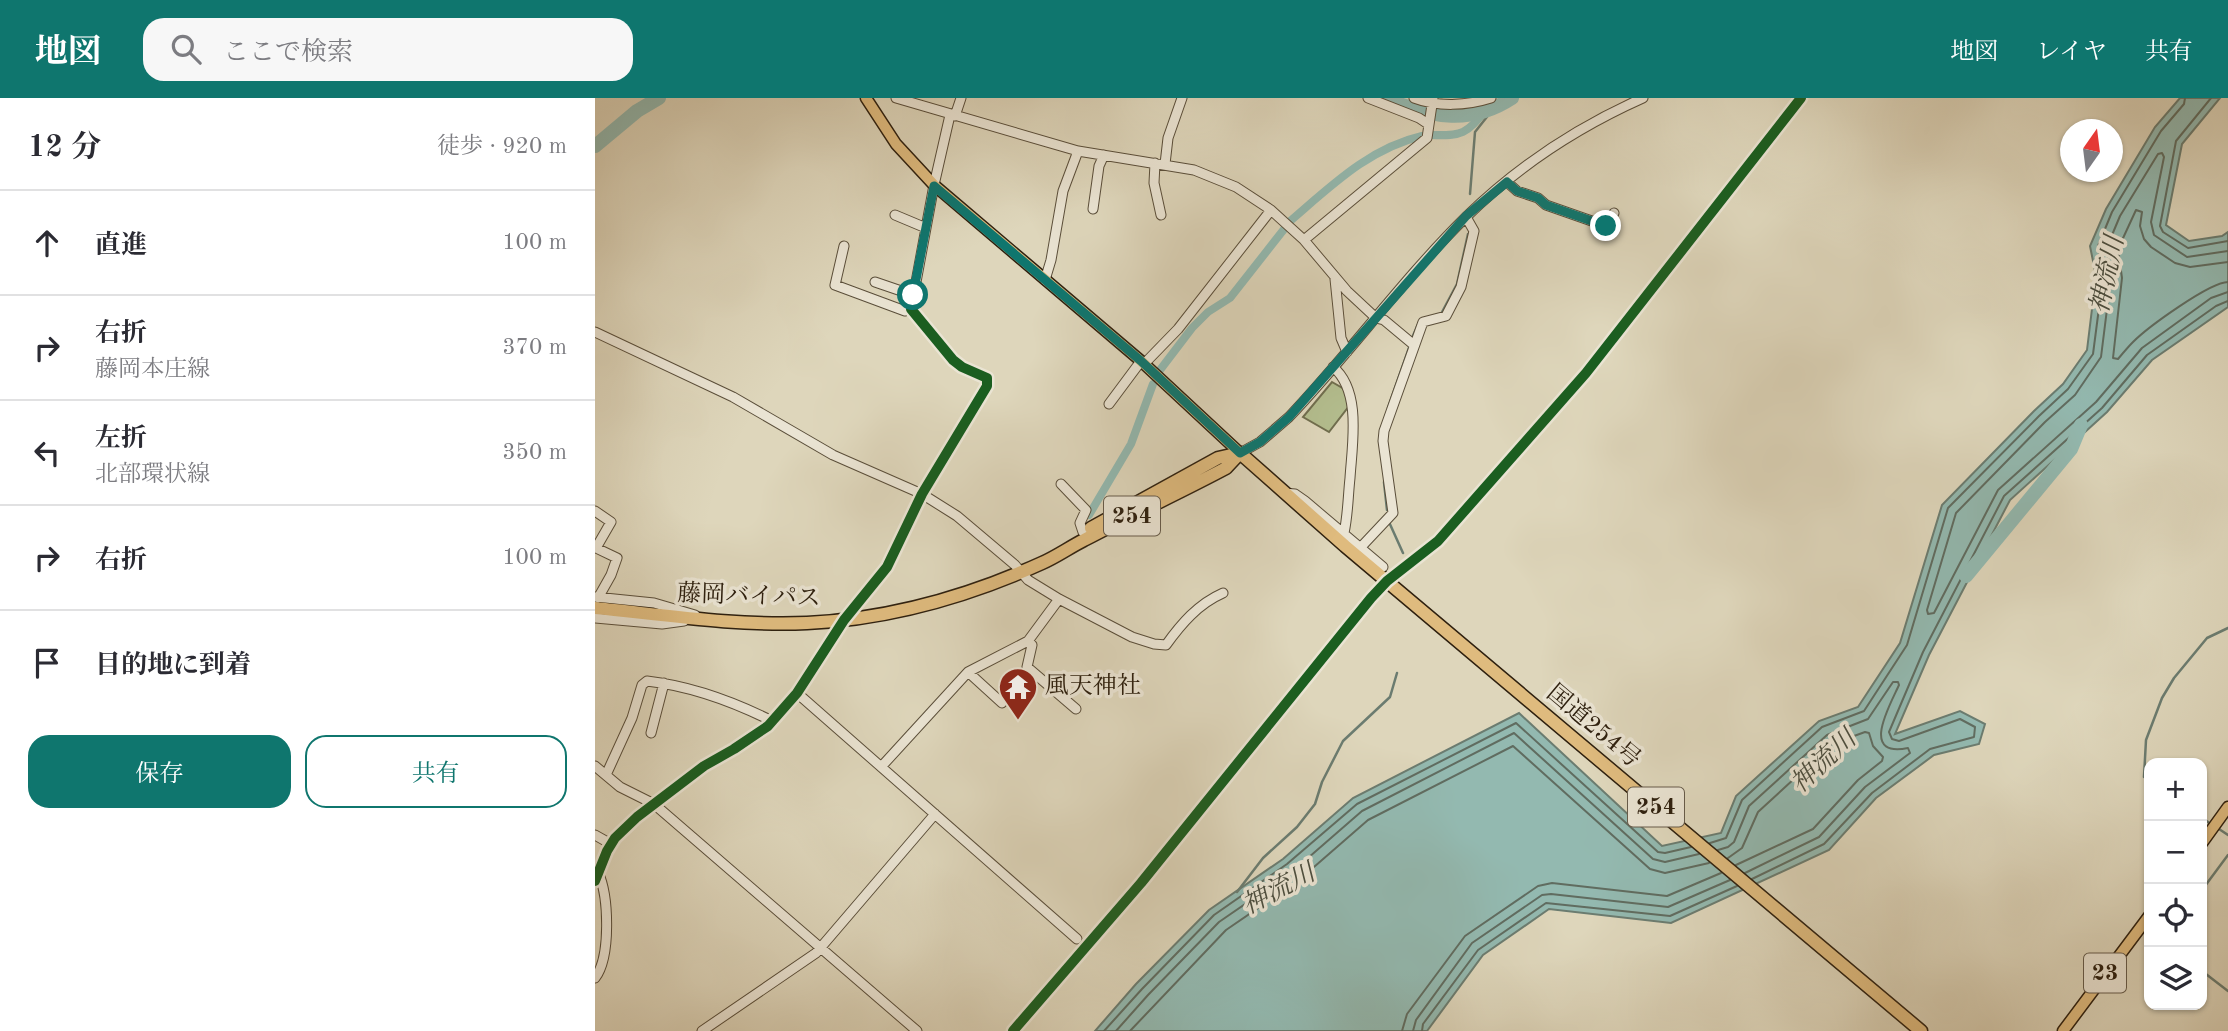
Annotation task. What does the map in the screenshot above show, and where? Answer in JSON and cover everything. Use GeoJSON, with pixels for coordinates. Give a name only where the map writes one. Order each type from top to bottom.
{"type":"FeatureCollection","features":[{"type":"Feature","properties":{"kind":"highway","name":"国道254号"},"geometry":{"type":"LineString","coordinates":[[1240,453],[1282,493],[1921,1031]]}},
{"type":"Feature","properties":{"kind":"highway","name":"藤岡バイパス"},"geometry":{"type":"LineString","coordinates":[[1020,572],[1083,532],[1218,458],[1240,453]]}},
{"type":"Feature","properties":{"kind":"highway","name":"藤岡バイパス"},"geometry":{"type":"LineString","coordinates":[[596,601],[703,618],[805,623],[844,620],[924,606],[969,593],[1045,562],[1226,468],[1240,453]]}},
{"type":"Feature","properties":{"kind":"main road"},"geometry":{"type":"LineString","coordinates":[[866,98],[896,144],[934,186],[1142,363],[1240,453]]}},
{"type":"Feature","properties":{"kind":"main road"},"geometry":{"type":"LineString","coordinates":[[2207,836],[2228,807]]}},
{"type":"Feature","properties":{"kind":"main road","name":"23"},"geometry":{"type":"LineString","coordinates":[[2063,1031],[2144,923]]}},
{"type":"Feature","properties":{"kind":"street"},"geometry":{"type":"LineString","coordinates":[[896,98],[1078,151],[1160,163],[1213,177],[1236,187],[1271,210],[1304,240],[1335,277],[1377,318],[1384,320],[1414,345]]}},
{"type":"Feature","properties":{"kind":"street"},"geometry":{"type":"LineString","coordinates":[[595,978],[605,953],[605,896],[597,877],[611,844],[654,804],[704,766],[734,750],[772,721],[797,694],[844,620],[887,567],[922,494],[987,386],[988,377],[953,360],[911,309],[934,186],[953,115],[961,98]]}},
{"type":"Feature","properties":{"kind":"street"},"geometry":{"type":"LineString","coordinates":[[1161,215],[1154,183],[1182,98]]}},
{"type":"Feature","properties":{"kind":"street"},"geometry":{"type":"LineString","coordinates":[[1368,98],[1429,122]]}},
{"type":"Feature","properties":{"kind":"street"},"geometry":{"type":"LineString","coordinates":[[1414,98],[1477,103],[1491,98]]}},
{"type":"Feature","properties":{"kind":"street"},"geometry":{"type":"LineString","coordinates":[[1240,453],[1282,425],[1466,216],[1564,139],[1643,98]]}},
{"type":"Feature","properties":{"kind":"street"},"geometry":{"type":"LineString","coordinates":[[1304,240],[1427,138],[1431,101]]}},
{"type":"Feature","properties":{"kind":"street"},"geometry":{"type":"LineString","coordinates":[[1045,280],[1063,191],[1078,151]]}},
{"type":"Feature","properties":{"kind":"street"},"geometry":{"type":"LineString","coordinates":[[1093,209],[1099,166],[1104,155]]}},
{"type":"Feature","properties":{"kind":"street"},"geometry":{"type":"LineString","coordinates":[[1507,182],[1517,191],[1538,198],[1546,205],[1606,226],[1614,213]]}},
{"type":"Feature","properties":{"kind":"street"},"geometry":{"type":"LineString","coordinates":[[1109,404],[1142,363],[1178,328],[1271,210]]}},
{"type":"Feature","properties":{"kind":"street"},"geometry":{"type":"LineString","coordinates":[[895,215],[926,228]]}},
{"type":"Feature","properties":{"kind":"street"},"geometry":{"type":"LineString","coordinates":[[1361,547],[1393,513],[1384,431],[1423,322],[1446,316],[1461,287],[1474,231],[1466,216]]}},
{"type":"Feature","properties":{"kind":"street"},"geometry":{"type":"LineString","coordinates":[[844,246],[835,285],[905,311],[911,309]]}},
{"type":"Feature","properties":{"kind":"street"},"geometry":{"type":"LineString","coordinates":[[1335,277],[1341,338],[1347,352]]}},
{"type":"Feature","properties":{"kind":"street"},"geometry":{"type":"LineString","coordinates":[[875,282],[913,295]]}},
{"type":"Feature","properties":{"kind":"street"},"geometry":{"type":"LineString","coordinates":[[595,332],[733,397],[833,456],[922,494],[957,516],[1020,572],[1059,599],[1132,637],[1166,645],[1180,626],[1203,604],[1223,593]]}},
{"type":"Feature","properties":{"kind":"street"},"geometry":{"type":"LineString","coordinates":[[1333,367],[1342,374],[1354,424],[1344,533]]}},
{"type":"Feature","properties":{"kind":"street"},"geometry":{"type":"LineString","coordinates":[[1061,484],[1086,510],[1080,523],[1083,532]]}},
{"type":"Feature","properties":{"kind":"street"},"geometry":{"type":"LineString","coordinates":[[1282,493],[1296,494],[1383,567]]}},
{"type":"Feature","properties":{"kind":"street"},"geometry":{"type":"LineString","coordinates":[[595,511],[611,522],[596,548],[617,558],[596,601]]}},
{"type":"Feature","properties":{"kind":"street"},"geometry":{"type":"LineString","coordinates":[[881,767],[968,672],[1028,641],[1059,599]]}},
{"type":"Feature","properties":{"kind":"street"},"geometry":{"type":"LineString","coordinates":[[595,618],[662,624],[703,618]]}},
{"type":"Feature","properties":{"kind":"street"},"geometry":{"type":"LineString","coordinates":[[1028,641],[1032,645],[1027,667],[1076,709]]}},
{"type":"Feature","properties":{"kind":"street"},"geometry":{"type":"LineString","coordinates":[[968,672],[1002,703]]}},
{"type":"Feature","properties":{"kind":"street"},"geometry":{"type":"LineString","coordinates":[[772,721],[719,699],[664,683],[647,681],[642,685],[632,718],[599,772],[620,787],[654,804],[917,1031]]}},
{"type":"Feature","properties":{"kind":"street"},"geometry":{"type":"LineString","coordinates":[[651,733],[664,683]]}},
{"type":"Feature","properties":{"kind":"street"},"geometry":{"type":"LineString","coordinates":[[797,694],[1077,939]]}},
{"type":"Feature","properties":{"kind":"street"},"geometry":{"type":"LineString","coordinates":[[702,1031],[812,956],[935,814]]}},
{"type":"Feature","properties":{"kind":"street"},"geometry":{"type":"LineString","coordinates":[[595,835],[611,844]]}},
{"type":"Feature","properties":{"kind":"green space"},"geometry":{"type":"Polygon","coordinates":[[[1332,382],[1344,389],[1349,406],[1329,432],[1303,417],[1332,382]]]}},
{"type":"Feature","properties":{"kind":"water"},"geometry":{"type":"Polygon","coordinates":[[[2180,98],[2220,98],[2182,144],[2166,225],[2189,241],[2222,236],[2228,232],[2228,307],[2152,360],[2107,412],[2010,500],[1929,655],[1895,734],[1960,711],[1985,724],[1979,744],[1934,755],[1876,798],[1829,850],[1671,923],[1549,909],[1483,955],[1427,1031],[1095,1031],[1136,984],[1209,910],[1283,859],[1353,798],[1519,713],[1662,846],[1721,833],[1736,796],[1819,721],[1858,707],[1900,643],[1942,505],[2063,384],[2087,350],[2096,276],[2090,246],[2106,209],[2155,127],[2180,98]]]}},
{"type":"Feature","properties":{"kind":"waterway"},"geometry":{"type":"LineString","coordinates":[[595,146],[637,111],[659,98]]}},
{"type":"Feature","properties":{"kind":"waterway"},"geometry":{"type":"LineString","coordinates":[[1384,98],[1416,110],[1448,116],[1480,113],[1512,98]]}},
{"type":"Feature","properties":{"kind":"waterway"},"geometry":{"type":"LineString","coordinates":[[1470,194],[1475,132],[1490,113],[1490,109]]}},
{"type":"Feature","properties":{"kind":"waterway"},"geometry":{"type":"LineString","coordinates":[[1431,135],[1463,132],[1486,110]]}},
{"type":"Feature","properties":{"kind":"waterway"},"geometry":{"type":"LineString","coordinates":[[1289,222],[1367,159],[1422,136]]}},
{"type":"Feature","properties":{"kind":"waterway"},"geometry":{"type":"LineString","coordinates":[[1160,370],[1192,328],[1208,312],[1230,298],[1285,228]]}},
{"type":"Feature","properties":{"kind":"waterway"},"geometry":{"type":"LineString","coordinates":[[1441,314],[1457,284],[1468,234]]}},
{"type":"Feature","properties":{"kind":"waterway"},"geometry":{"type":"LineString","coordinates":[[1412,338],[1419,322]]}},
{"type":"Feature","properties":{"kind":"waterway"},"geometry":{"type":"LineString","coordinates":[[1388,408],[1410,345]]}},
{"type":"Feature","properties":{"kind":"waterway"},"geometry":{"type":"LineString","coordinates":[[1089,515],[1131,444],[1153,384]]}},
{"type":"Feature","properties":{"kind":"waterway","name":"神流川"},"geometry":{"type":"LineString","coordinates":[[1966,576],[2071,449],[2081,425]]}},
{"type":"Feature","properties":{"kind":"waterway"},"geometry":{"type":"LineString","coordinates":[[1384,482],[1387,510]]}},
{"type":"Feature","properties":{"kind":"waterway"},"geometry":{"type":"LineString","coordinates":[[1389,522],[1403,553]]}},
{"type":"Feature","properties":{"kind":"waterway"},"geometry":{"type":"LineString","coordinates":[[2145,758],[2146,740],[2162,698],[2174,678],[2207,638],[2228,628]]}},
{"type":"Feature","properties":{"kind":"waterway"},"geometry":{"type":"LineString","coordinates":[[1237,892],[1263,858],[1297,827],[1315,804],[1322,782],[1343,741],[1390,697],[1397,673]]}},
{"type":"Feature","properties":{"kind":"waterway"},"geometry":{"type":"LineString","coordinates":[[2219,829],[2228,835]]}},
{"type":"Feature","properties":{"kind":"waterway"},"geometry":{"type":"LineString","coordinates":[[2206,884],[2228,855]]}},
{"type":"Feature","properties":{"kind":"waterway"},"geometry":{"type":"LineString","coordinates":[[2207,975],[2228,991]]}},
{"type":"Feature","properties":{"kind":"cycle path"},"geometry":{"type":"LineString","coordinates":[[1013,1031],[1141,883],[1371,598],[1387,581],[1438,541],[1586,373],[1801,98]]}},
{"type":"Feature","properties":{"kind":"cycle path"},"geometry":{"type":"LineString","coordinates":[[595,881],[615,838],[637,817],[704,766],[768,726],[797,693],[844,620],[887,567],[922,494],[987,386],[987,378],[953,360],[911,309]]}},
{"type":"Feature","properties":{"kind":"place","name":"風天神社"},"geometry":{"type":"Point","coordinates":[1018,721]}},
{"type":"Feature","properties":{"kind":"route"},"geometry":{"type":"LineString","coordinates":[[913,295],[934,186],[1141,361],[1240,453],[1282,425],[1466,216],[1507,182],[1517,191],[1538,198],[1546,205],[1606,226]]}}]}
